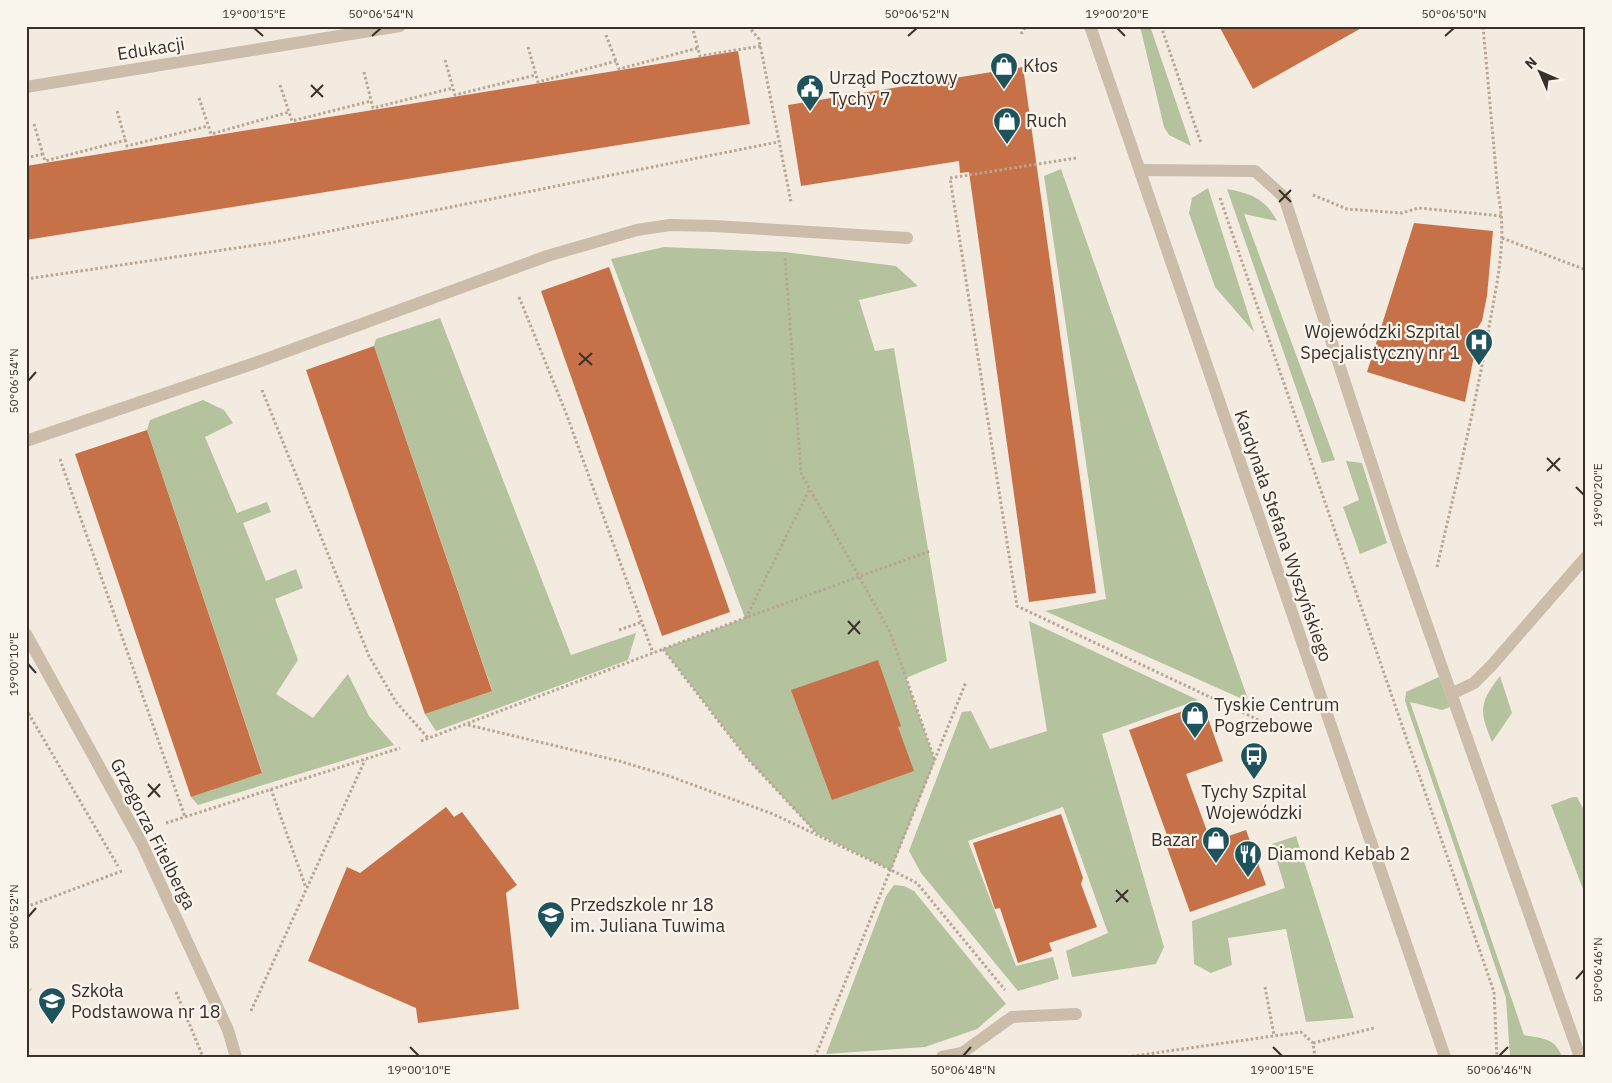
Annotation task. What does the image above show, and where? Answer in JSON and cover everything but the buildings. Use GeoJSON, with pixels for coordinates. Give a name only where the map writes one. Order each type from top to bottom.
{"type":"FeatureCollection","features":[{"type":"Feature","properties":{"kind":"street","name":"Edukacji"},"geometry":{"type":"LineString","coordinates":[[26,87],[400,26]]}},
{"type":"Feature","properties":{"kind":"street","name":"Kardynała Stefana Wyszyńskiego"},"geometry":{"type":"LineString","coordinates":[[1090,26],[1445,1057]]}},
{"type":"Feature","properties":{"kind":"street"},"geometry":{"type":"LineString","coordinates":[[1140,170],[1210,169],[1255,171],[1284,197],[1418,599],[1580,1057]]}},
{"type":"Feature","properties":{"kind":"street"},"geometry":{"type":"LineString","coordinates":[[26,441],[252,364],[548,256],[628,232],[670,225],[907,238]]}},
{"type":"Feature","properties":{"kind":"street"},"geometry":{"type":"LineString","coordinates":[[1452,694],[1474,683],[1492,665],[1586,557]]}},
{"type":"Feature","properties":{"kind":"street","name":"Grzegorza Fitelberga"},"geometry":{"type":"LineString","coordinates":[[26,634],[142,844],[228,1030],[236,1057]]}},
{"type":"Feature","properties":{"kind":"street"},"geometry":{"type":"LineString","coordinates":[[942,1057],[962,1053],[1012,1017],[1076,1014]]}},
{"type":"Feature","properties":{"kind":"path"},"geometry":{"type":"LineString","coordinates":[[692,26],[700,56],[761,46]]}},
{"type":"Feature","properties":{"kind":"path"},"geometry":{"type":"LineString","coordinates":[[748,26],[759,39],[761,46],[778,142],[792,199],[785,252],[801,473],[890,632],[935,761]]}},
{"type":"Feature","properties":{"kind":"path"},"geometry":{"type":"LineString","coordinates":[[1021,34],[1026,26]]}},
{"type":"Feature","properties":{"kind":"path"},"geometry":{"type":"LineString","coordinates":[[1161,26],[1494,992],[1497,1057]]}},
{"type":"Feature","properties":{"kind":"path"},"geometry":{"type":"LineString","coordinates":[[1418,599],[1435,579],[1471,427],[1501,257],[1502,216],[1498,193],[1483,26]]}},
{"type":"Feature","properties":{"kind":"path"},"geometry":{"type":"LineString","coordinates":[[606,34],[619,69],[698,48]]}},
{"type":"Feature","properties":{"kind":"path"},"geometry":{"type":"LineString","coordinates":[[528,47],[538,82],[616,61]]}},
{"type":"Feature","properties":{"kind":"path"},"geometry":{"type":"LineString","coordinates":[[445,60],[455,95],[536,75]]}},
{"type":"Feature","properties":{"kind":"path"},"geometry":{"type":"LineString","coordinates":[[364,72],[373,108],[453,88]]}},
{"type":"Feature","properties":{"kind":"path"},"geometry":{"type":"LineString","coordinates":[[280,85],[292,120],[371,101]]}},
{"type":"Feature","properties":{"kind":"path"},"geometry":{"type":"LineString","coordinates":[[199,98],[211,134],[289,112]]}},
{"type":"Feature","properties":{"kind":"path"},"geometry":{"type":"LineString","coordinates":[[118,111],[127,146],[208,126]]}},
{"type":"Feature","properties":{"kind":"path"},"geometry":{"type":"LineString","coordinates":[[34,124],[46,161],[126,140]]}},
{"type":"Feature","properties":{"kind":"path"},"geometry":{"type":"LineString","coordinates":[[26,279],[270,244],[778,142]]}},
{"type":"Feature","properties":{"kind":"path"},"geometry":{"type":"LineString","coordinates":[[26,158],[43,154]]}},
{"type":"Feature","properties":{"kind":"path"},"geometry":{"type":"LineString","coordinates":[[1076,158],[950,178],[1018,606],[1265,723]]}},
{"type":"Feature","properties":{"kind":"path"},"geometry":{"type":"LineString","coordinates":[[1270,184],[1299,189],[1347,209],[1402,213],[1418,208],[1502,216]]}},
{"type":"Feature","properties":{"kind":"path"},"geometry":{"type":"LineString","coordinates":[[1502,238],[1586,270]]}},
{"type":"Feature","properties":{"kind":"path"},"geometry":{"type":"LineString","coordinates":[[507,271],[566,413],[653,653]]}},
{"type":"Feature","properties":{"kind":"path"},"geometry":{"type":"LineString","coordinates":[[252,364],[369,656],[396,702],[429,739]]}},
{"type":"Feature","properties":{"kind":"path"},"geometry":{"type":"LineString","coordinates":[[51,433],[185,817]]}},
{"type":"Feature","properties":{"kind":"path"},"geometry":{"type":"LineString","coordinates":[[745,618],[810,488]]}},
{"type":"Feature","properties":{"kind":"path"},"geometry":{"type":"LineString","coordinates":[[421,741],[468,725],[745,618],[930,551]]}},
{"type":"Feature","properties":{"kind":"path"},"geometry":{"type":"LineString","coordinates":[[619,630],[642,622]]}},
{"type":"Feature","properties":{"kind":"path"},"geometry":{"type":"LineString","coordinates":[[663,650],[747,758],[817,834]]}},
{"type":"Feature","properties":{"kind":"path"},"geometry":{"type":"LineString","coordinates":[[815,1057],[966,682]]}},
{"type":"Feature","properties":{"kind":"path"},"geometry":{"type":"LineString","coordinates":[[26,709],[126,880]]}},
{"type":"Feature","properties":{"kind":"path"},"geometry":{"type":"LineString","coordinates":[[468,725],[666,774],[773,814],[891,870],[917,883],[1006,991]]}},
{"type":"Feature","properties":{"kind":"path"},"geometry":{"type":"LineString","coordinates":[[166,823],[400,748]]}},
{"type":"Feature","properties":{"kind":"path"},"geometry":{"type":"LineString","coordinates":[[248,1018],[365,760]]}},
{"type":"Feature","properties":{"kind":"path"},"geometry":{"type":"LineString","coordinates":[[271,789],[306,889]]}},
{"type":"Feature","properties":{"kind":"path"},"geometry":{"type":"LineString","coordinates":[[26,906],[122,872]]}},
{"type":"Feature","properties":{"kind":"path"},"geometry":{"type":"LineString","coordinates":[[173,984],[203,1057]]}},
{"type":"Feature","properties":{"kind":"path"},"geometry":{"type":"LineString","coordinates":[[26,987],[31,990]]}},
{"type":"Feature","properties":{"kind":"path"},"geometry":{"type":"LineString","coordinates":[[1265,987],[1274,1036]]}},
{"type":"Feature","properties":{"kind":"path"},"geometry":{"type":"LineString","coordinates":[[1313,1042],[1374,1028]]}},
{"type":"Feature","properties":{"kind":"path"},"geometry":{"type":"LineString","coordinates":[[1127,1057],[1301,1032],[1313,1042],[1315,1057]]}},
{"type":"Feature","properties":{"kind":"green space"},"geometry":{"type":"Polygon","coordinates":[[[1140,26],[1150,26],[1191,146],[1169,135],[1164,127],[1140,26]]]}},
{"type":"Feature","properties":{"kind":"green space"},"geometry":{"type":"Polygon","coordinates":[[[1061,169],[1249,702],[1045,611],[1106,599],[1044,176],[1061,169]]]}},
{"type":"Feature","properties":{"kind":"green space"},"geometry":{"type":"Polygon","coordinates":[[[1208,188],[1254,332],[1215,287],[1189,213],[1192,198],[1208,188]]]}},
{"type":"Feature","properties":{"kind":"green space"},"geometry":{"type":"Polygon","coordinates":[[[1227,189],[1256,198],[1268,207],[1277,221],[1244,214],[1335,460],[1322,463],[1227,189]]]}},
{"type":"Feature","properties":{"kind":"green space"},"geometry":{"type":"Polygon","coordinates":[[[664,247],[785,252],[896,266],[918,286],[859,300],[875,351],[894,348],[947,661],[906,678],[935,761],[891,870],[817,834],[747,758],[663,649],[745,618],[611,259],[664,247]]]}},
{"type":"Feature","properties":{"kind":"green space"},"geometry":{"type":"Polygon","coordinates":[[[440,318],[571,655],[636,633],[628,660],[436,731],[425,714],[492,690],[374,346],[376,339],[440,318]]]}},
{"type":"Feature","properties":{"kind":"green space"},"geometry":{"type":"Polygon","coordinates":[[[203,400],[224,410],[233,423],[205,437],[237,513],[267,502],[271,512],[243,523],[266,581],[296,569],[303,588],[275,599],[298,660],[276,694],[313,718],[348,674],[369,716],[394,745],[198,805],[191,797],[262,772],[147,430],[150,420],[203,400]]]}},
{"type":"Feature","properties":{"kind":"green space"},"geometry":{"type":"Polygon","coordinates":[[[1346,461],[1362,463],[1387,543],[1360,554],[1343,507],[1359,500],[1346,461]]]}},
{"type":"Feature","properties":{"kind":"green space"},"geometry":{"type":"Polygon","coordinates":[[[1029,621],[1198,700],[1102,734],[1164,947],[1156,964],[1072,977],[1066,951],[1108,933],[1063,807],[968,841],[1016,966],[1053,957],[1059,979],[1018,991],[921,873],[909,851],[962,712],[971,711],[990,749],[1047,731],[1029,621]]]}},
{"type":"Feature","properties":{"kind":"green space"},"geometry":{"type":"Polygon","coordinates":[[[1500,676],[1512,713],[1492,742],[1483,715],[1483,708],[1488,693],[1500,676]]]}},
{"type":"Feature","properties":{"kind":"green space"},"geometry":{"type":"Polygon","coordinates":[[[1439,677],[1450,707],[1442,710],[1410,702],[1524,1035],[1552,1042],[1562,1057],[1510,1057],[1506,998],[1405,701],[1406,692],[1439,677]]]}},
{"type":"Feature","properties":{"kind":"green space"},"geometry":{"type":"Polygon","coordinates":[[[1577,797],[1586,814],[1586,897],[1551,805],[1577,797]]]}},
{"type":"Feature","properties":{"kind":"green space"},"geometry":{"type":"Polygon","coordinates":[[[1296,836],[1354,1018],[1306,1022],[1286,929],[1228,938],[1232,965],[1211,973],[1194,964],[1192,921],[1285,888],[1272,844],[1296,836]]]}},
{"type":"Feature","properties":{"kind":"green space"},"geometry":{"type":"Polygon","coordinates":[[[894,885],[904,886],[914,891],[1006,1004],[977,1029],[925,1047],[826,1054],[886,896],[894,885]]]}},
{"type":"Feature","properties":{"kind":"place","name":"Kłos"},"geometry":{"type":"Point","coordinates":[1004,90]}},
{"type":"Feature","properties":{"kind":"place","name":"Urząd Pocztowy Tychy 7"},"geometry":{"type":"Point","coordinates":[810,112]}},
{"type":"Feature","properties":{"kind":"place","name":"Ruch"},"geometry":{"type":"Point","coordinates":[1007,145]}},
{"type":"Feature","properties":{"kind":"place","name":"Wojewódzki Szpital Specjalistyczny nr 1"},"geometry":{"type":"Point","coordinates":[1479,366]}},
{"type":"Feature","properties":{"kind":"place","name":"Tyskie Centrum Pogrzebowe"},"geometry":{"type":"Point","coordinates":[1195,739]}},
{"type":"Feature","properties":{"kind":"place","name":"Tychy Szpital Wojewódzki"},"geometry":{"type":"Point","coordinates":[1254,780]}},
{"type":"Feature","properties":{"kind":"place","name":"Bazar"},"geometry":{"type":"Point","coordinates":[1216,864]}},
{"type":"Feature","properties":{"kind":"place","name":"Diamond Kebab 2"},"geometry":{"type":"Point","coordinates":[1248,878]}},
{"type":"Feature","properties":{"kind":"place","name":"Przedszkole nr 18 im. Juliana Tuwima"},"geometry":{"type":"Point","coordinates":[551,939]}},
{"type":"Feature","properties":{"kind":"place","name":"Szkoła Podstawowa nr 18"},"geometry":{"type":"Point","coordinates":[52,1025]}}]}
